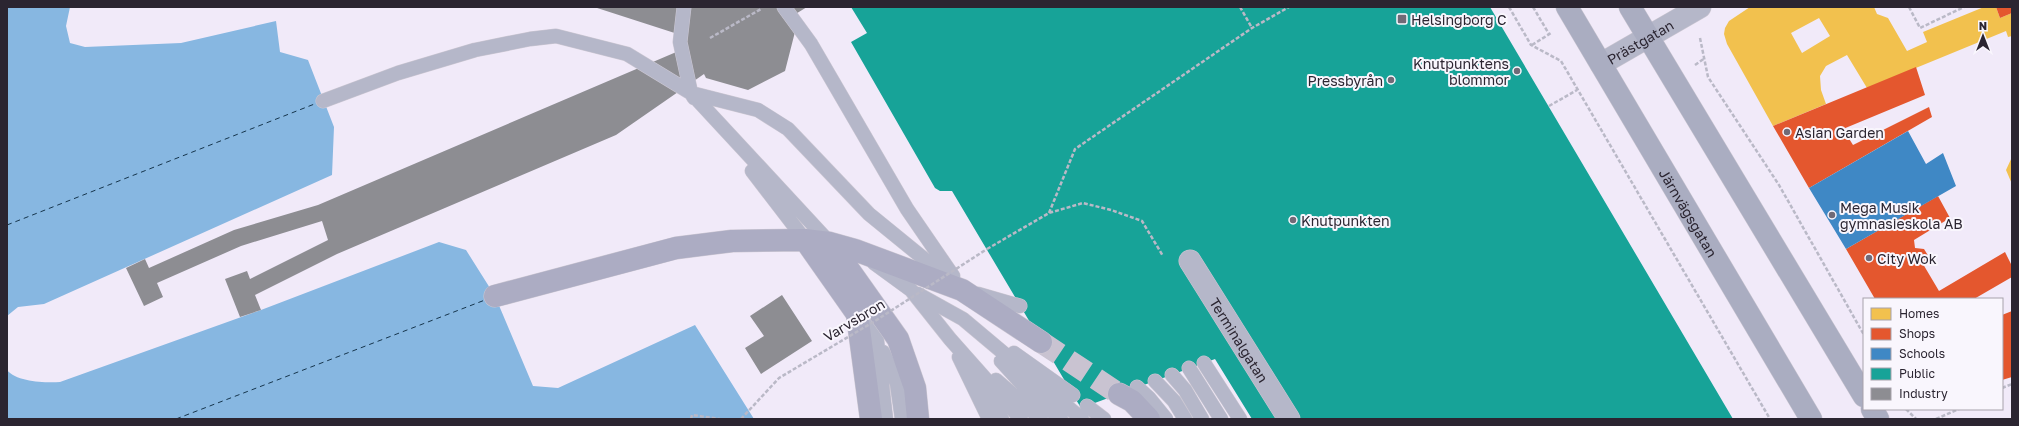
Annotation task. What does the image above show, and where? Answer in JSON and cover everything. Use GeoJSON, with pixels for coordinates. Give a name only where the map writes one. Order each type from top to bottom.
{"type":"FeatureCollection","features":[{"type":"Feature","properties":{"kind":"highway"},"geometry":{"type":"LineString","coordinates":[[495,296],[676,248],[732,241],[806,240],[830,243],[855,250],[962,290],[1041,342]]}},
{"type":"Feature","properties":{"kind":"highway"},"geometry":{"type":"LineString","coordinates":[[806,240],[857,314],[871,419]]}},
{"type":"Feature","properties":{"kind":"highway"},"geometry":{"type":"LineString","coordinates":[[830,243],[898,339],[915,388],[918,419]]}},
{"type":"Feature","properties":{"kind":"highway"},"geometry":{"type":"LineString","coordinates":[[1128,391],[1132,401],[1150,419]]}},
{"type":"Feature","properties":{"kind":"main road","name":"Järnvägsgatan"},"geometry":{"type":"LineString","coordinates":[[1567,7],[1810,419]]}},
{"type":"Feature","properties":{"kind":"main road"},"geometry":{"type":"LineString","coordinates":[[1630,7],[1863,394]]}},
{"type":"Feature","properties":{"kind":"main road"},"geometry":{"type":"LineString","coordinates":[[1873,410],[1878,419]]}},
{"type":"Feature","properties":{"kind":"street","name":"Prästgatan"},"geometry":{"type":"LineString","coordinates":[[1601,64],[1693,11]]}},
{"type":"Feature","properties":{"kind":"street","name":"Terminalgatan"},"geometry":{"type":"LineString","coordinates":[[1190,261],[1290,419]]}},
{"type":"Feature","properties":{"kind":"lane"},"geometry":{"type":"LineString","coordinates":[[684,7],[680,42],[691,93],[806,240]]}},
{"type":"Feature","properties":{"kind":"lane"},"geometry":{"type":"LineString","coordinates":[[784,7],[811,44],[907,209],[962,290],[1017,300]]}},
{"type":"Feature","properties":{"kind":"lane"},"geometry":{"type":"LineString","coordinates":[[323,101],[398,73],[475,50],[556,36],[627,54],[691,93],[830,243]]}},
{"type":"Feature","properties":{"kind":"lane"},"geometry":{"type":"LineString","coordinates":[[691,93],[758,110],[788,129],[869,214],[962,290],[1029,320]]}},
{"type":"Feature","properties":{"kind":"lane"},"geometry":{"type":"LineString","coordinates":[[855,250],[911,290],[963,319],[1046,374],[1073,395]]}},
{"type":"Feature","properties":{"kind":"lane"},"geometry":{"type":"LineString","coordinates":[[911,290],[950,339],[1022,419]]}},
{"type":"Feature","properties":{"kind":"lane"},"geometry":{"type":"LineString","coordinates":[[857,314],[878,341],[897,384],[902,419]]}},
{"type":"Feature","properties":{"kind":"lane"},"geometry":{"type":"LineString","coordinates":[[963,319],[1085,413],[1104,419]]}},
{"type":"Feature","properties":{"kind":"lane"},"geometry":{"type":"LineString","coordinates":[[963,319],[1032,395],[1061,419]]}},
{"type":"Feature","properties":{"kind":"lane"},"geometry":{"type":"LineString","coordinates":[[950,339],[989,419]]}},
{"type":"Feature","properties":{"kind":"lane"},"geometry":{"type":"LineString","coordinates":[[950,339],[1002,419]]}},
{"type":"Feature","properties":{"kind":"lane"},"geometry":{"type":"LineString","coordinates":[[950,339],[1041,419]]}},
{"type":"Feature","properties":{"kind":"lane"},"geometry":{"type":"LineString","coordinates":[[878,341],[886,419]]}},
{"type":"Feature","properties":{"kind":"lane"},"geometry":{"type":"LineString","coordinates":[[1204,363],[1240,419]]}},
{"type":"Feature","properties":{"kind":"lane"},"geometry":{"type":"LineString","coordinates":[[1189,368],[1221,419]]}},
{"type":"Feature","properties":{"kind":"lane"},"geometry":{"type":"LineString","coordinates":[[1172,375],[1185,390],[1202,419]]}},
{"type":"Feature","properties":{"kind":"lane"},"geometry":{"type":"LineString","coordinates":[[1155,381],[1174,401],[1185,419]]}},
{"type":"Feature","properties":{"kind":"lane"},"geometry":{"type":"LineString","coordinates":[[1128,391],[1149,398],[1166,419]]}},
{"type":"Feature","properties":{"kind":"path"},"geometry":{"type":"LineString","coordinates":[[710,38],[765,7]]}},
{"type":"Feature","properties":{"kind":"path"},"geometry":{"type":"LineString","coordinates":[[1240,7],[1252,28]]}},
{"type":"Feature","properties":{"kind":"path"},"geometry":{"type":"LineString","coordinates":[[1049,213],[1075,149],[1252,28],[1289,7]]}},
{"type":"Feature","properties":{"kind":"path"},"geometry":{"type":"LineString","coordinates":[[1509,7],[1531,45],[1561,61],[1770,419]]}},
{"type":"Feature","properties":{"kind":"path"},"geometry":{"type":"LineString","coordinates":[[1533,7],[1549,34]]}},
{"type":"Feature","properties":{"kind":"path"},"geometry":{"type":"LineString","coordinates":[[1909,7],[1920,28],[1964,7]]}},
{"type":"Feature","properties":{"kind":"path"},"geometry":{"type":"LineString","coordinates":[[1693,11],[1701,40],[1708,77],[1779,184],[1863,333]]}},
{"type":"Feature","properties":{"kind":"path"},"geometry":{"type":"LineString","coordinates":[[1549,106],[1577,90]]}},
{"type":"Feature","properties":{"kind":"path","name":"Varvsbron"},"geometry":{"type":"LineString","coordinates":[[741,419],[779,378],[875,321],[987,249],[1049,213],[1083,204],[1111,210],[1142,221],[1166,261]]}},
{"type":"Feature","properties":{"kind":"path"},"geometry":{"type":"LineString","coordinates":[[1907,410],[1916,419]]}},
{"type":"Feature","properties":{"kind":"path"},"geometry":{"type":"LineString","coordinates":[[1936,419],[1957,410]]}},
{"type":"Feature","properties":{"kind":"path"},"geometry":{"type":"LineString","coordinates":[[691,419],[692,415],[720,419]]}},
{"type":"Feature","properties":{"kind":"water"},"geometry":{"type":"Polygon","coordinates":[[[7,7],[70,7],[66,26],[70,43],[85,47],[181,43],[276,21],[280,52],[308,60],[334,127],[332,175],[44,304],[18,307],[7,316],[7,7]]]}},
{"type":"Feature","properties":{"kind":"water"},"geometry":{"type":"Polygon","coordinates":[[[439,242],[466,250],[495,296],[533,386],[558,388],[695,325],[754,419],[7,419],[7,370],[17,377],[32,381],[60,382],[261,310],[439,242]]]}},
{"type":"Feature","properties":{"kind":"building: Homes"},"geometry":{"type":"Polygon","coordinates":[[[1750,7],[1874,7],[1877,14],[1888,18],[1907,51],[1927,42],[1923,32],[1984,7],[1996,7],[2000,18],[2012,13],[2012,36],[2008,37],[2006,31],[1867,88],[1847,55],[1826,66],[1820,76],[1821,90],[1826,104],[1773,126],[1727,44],[1724,34],[1725,28],[1729,21],[1750,7]],[[1819,18],[1791,33],[1802,53],[1830,36],[1819,18]]]}},
{"type":"Feature","properties":{"kind":"building: Homes"},"geometry":{"type":"Polygon","coordinates":[[[2012,157],[2012,184],[2006,170],[2012,157]]]}},
{"type":"Feature","properties":{"kind":"building: Shops"},"geometry":{"type":"Polygon","coordinates":[[[1996,7],[2012,7],[2012,13],[2000,18],[1996,7]]]}},
{"type":"Feature","properties":{"kind":"building: Shops"},"geometry":{"type":"Polygon","coordinates":[[[1916,67],[1925,95],[1843,129],[1853,145],[1929,107],[1932,117],[1809,188],[1773,126],[1916,67]]]}},
{"type":"Feature","properties":{"kind":"building: Shops"},"geometry":{"type":"Polygon","coordinates":[[[1938,196],[1950,218],[1914,240],[1915,248],[1924,249],[1929,257],[1923,264],[1939,291],[2005,252],[2012,266],[2012,277],[1976,298],[1874,298],[1846,249],[1938,196]]]}},
{"type":"Feature","properties":{"kind":"building: Shops"},"geometry":{"type":"Polygon","coordinates":[[[2012,311],[2012,377],[2003,380],[2003,315],[2012,311]]]}},
{"type":"Feature","properties":{"kind":"building: Schools"},"geometry":{"type":"Polygon","coordinates":[[[1908,131],[1926,164],[1943,153],[1956,186],[1846,249],[1809,188],[1908,131]]]}},
{"type":"Feature","properties":{"kind":"building: Public","name":"Knutpunkten"},"geometry":{"type":"Polygon","coordinates":[[[851,7],[1490,7],[1733,419],[1252,419],[1215,359],[1081,408],[952,191],[940,191],[935,188],[851,42],[867,33],[851,7]]]}},
{"type":"Feature","properties":{"kind":"building: Industry"},"geometry":{"type":"Polygon","coordinates":[[[594,7],[807,7],[789,18],[796,28],[785,71],[748,90],[706,78],[704,74],[616,135],[337,254],[255,295],[261,310],[240,317],[225,279],[247,271],[250,279],[328,240],[322,221],[241,246],[157,283],[163,297],[144,306],[126,268],[145,259],[149,268],[234,230],[318,205],[688,47],[686,43],[687,37],[594,7]]]}},
{"type":"Feature","properties":{"kind":"building: Industry"},"geometry":{"type":"Polygon","coordinates":[[[782,295],[812,341],[761,374],[745,348],[764,336],[750,316],[782,295]]]}},
{"type":"Feature","properties":{"kind":"ferry route"},"geometry":{"type":"LineString","coordinates":[[7,225],[317,103]]}},
{"type":"Feature","properties":{"kind":"ferry route"},"geometry":{"type":"LineString","coordinates":[[176,419],[485,300]]}},
{"type":"Feature","properties":{"kind":"tunnel"},"geometry":{"type":"LineString","coordinates":[[1041,342],[1119,394]]}},
{"type":"Feature","properties":{"kind":"place","name":"Helsingborg C"},"geometry":{"type":"Point","coordinates":[1402,19]}},
{"type":"Feature","properties":{"kind":"place","name":"Knutpunktens blommor"},"geometry":{"type":"Point","coordinates":[1517,71]}},
{"type":"Feature","properties":{"kind":"place","name":"Pressbyrån"},"geometry":{"type":"Point","coordinates":[1391,80]}},
{"type":"Feature","properties":{"kind":"place","name":"Asian Garden"},"geometry":{"type":"Point","coordinates":[1787,132]}},
{"type":"Feature","properties":{"kind":"place","name":"Mega Musik gymnasieskola AB"},"geometry":{"type":"Point","coordinates":[1832,215]}},
{"type":"Feature","properties":{"kind":"place","name":"Knutpunkten"},"geometry":{"type":"Point","coordinates":[1293,220]}},
{"type":"Feature","properties":{"kind":"place","name":"City Wok"},"geometry":{"type":"Point","coordinates":[1869,258]}}]}
